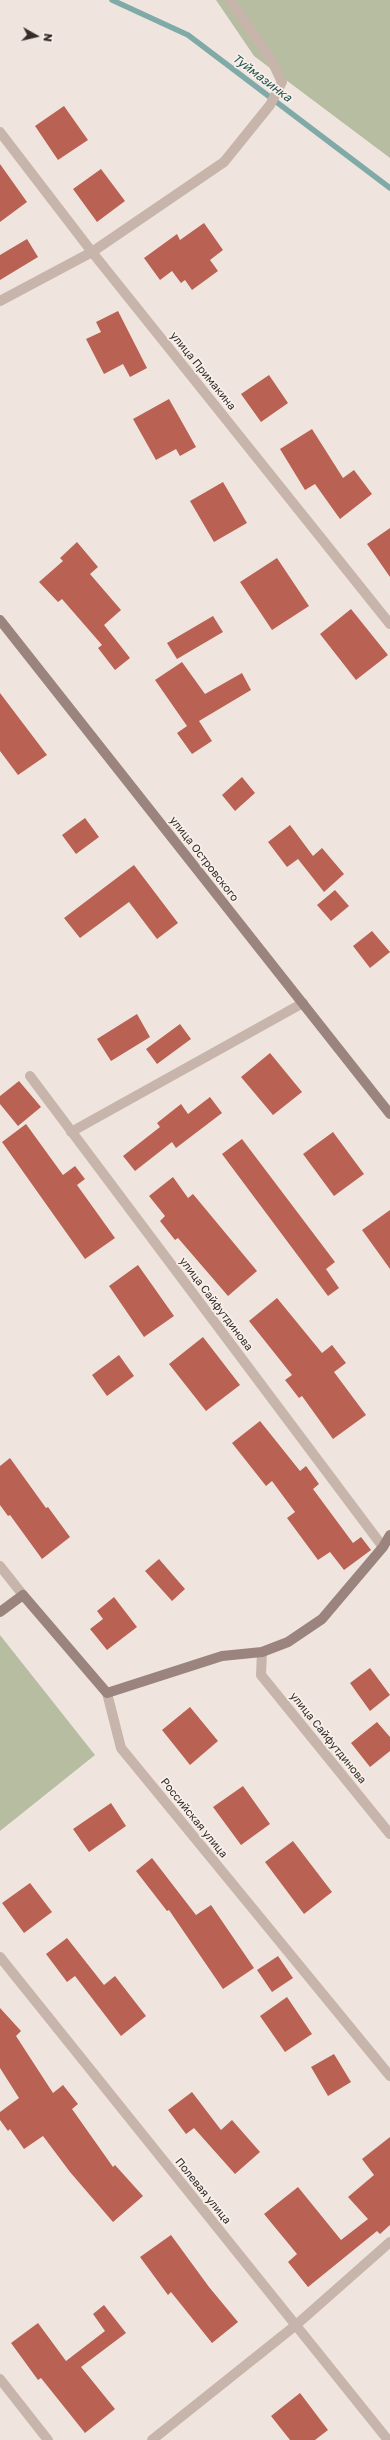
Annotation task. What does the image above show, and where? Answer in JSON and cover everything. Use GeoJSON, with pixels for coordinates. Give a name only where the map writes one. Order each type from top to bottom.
{"type":"FeatureCollection","features":[{"type":"Feature","properties":{"kind":"main road","name":"улица Островского"},"geometry":{"type":"LineString","coordinates":[[0,620],[390,1114]]}},
{"type":"Feature","properties":{"kind":"main road"},"geometry":{"type":"LineString","coordinates":[[107,1693],[222,1656],[262,1652],[288,1642],[322,1619],[383,1547],[390,1535]]}},
{"type":"Feature","properties":{"kind":"main road"},"geometry":{"type":"LineString","coordinates":[[0,1612],[23,1595]]}},
{"type":"Feature","properties":{"kind":"main road","name":"Российская улица"},"geometry":{"type":"LineString","coordinates":[[23,1595],[107,1693]]}},
{"type":"Feature","properties":{"kind":"street"},"geometry":{"type":"LineString","coordinates":[[0,301],[92,252],[224,162],[270,105],[282,82],[272,61],[230,0]]}},
{"type":"Feature","properties":{"kind":"street","name":"улица Примакина"},"geometry":{"type":"LineString","coordinates":[[0,132],[92,252],[390,624]]}},
{"type":"Feature","properties":{"kind":"street"},"geometry":{"type":"LineString","coordinates":[[71,1132],[303,1003]]}},
{"type":"Feature","properties":{"kind":"street","name":"улица Сайфутдинова"},"geometry":{"type":"LineString","coordinates":[[30,1076],[383,1547]]}},
{"type":"Feature","properties":{"kind":"street","name":"Российская улица"},"geometry":{"type":"LineString","coordinates":[[0,1566],[23,1595]]}},
{"type":"Feature","properties":{"kind":"street","name":"улица Сайфутдинова"},"geometry":{"type":"LineString","coordinates":[[262,1652],[261,1675],[390,1834]]}},
{"type":"Feature","properties":{"kind":"street","name":"Российская улица"},"geometry":{"type":"LineString","coordinates":[[107,1693],[121,1748],[390,2076]]}},
{"type":"Feature","properties":{"kind":"street","name":"Полевая улица"},"geometry":{"type":"LineString","coordinates":[[0,1957],[388,2440]]}},
{"type":"Feature","properties":{"kind":"street"},"geometry":{"type":"LineString","coordinates":[[152,2440],[296,2325],[390,2242]]}},
{"type":"Feature","properties":{"kind":"street"},"geometry":{"type":"LineString","coordinates":[[0,2379],[48,2440]]}},
{"type":"Feature","properties":{"kind":"green space"},"geometry":{"type":"Polygon","coordinates":[[[216,0],[390,0],[390,158],[254,56],[216,0]]]}},
{"type":"Feature","properties":{"kind":"green space"},"geometry":{"type":"Polygon","coordinates":[[[0,1635],[95,1755],[0,1831],[0,1635]]]}},
{"type":"Feature","properties":{"kind":"building"},"geometry":{"type":"Polygon","coordinates":[[[64,106],[88,140],[58,160],[35,126],[64,106]]]}},
{"type":"Feature","properties":{"kind":"building"},"geometry":{"type":"Polygon","coordinates":[[[0,164],[27,202],[0,222],[0,164]]]}},
{"type":"Feature","properties":{"kind":"building"},"geometry":{"type":"Polygon","coordinates":[[[101,169],[125,201],[97,222],[73,189],[101,169]]]}},
{"type":"Feature","properties":{"kind":"building"},"geometry":{"type":"Polygon","coordinates":[[[204,223],[223,250],[210,260],[218,271],[192,290],[185,280],[181,283],[172,271],[160,280],[144,258],[177,234],[180,240],[204,223]]]}},
{"type":"Feature","properties":{"kind":"building"},"geometry":{"type":"Polygon","coordinates":[[[27,239],[38,257],[0,280],[0,255],[27,239]]]}},
{"type":"Feature","properties":{"kind":"building"},"geometry":{"type":"Polygon","coordinates":[[[118,311],[147,368],[130,377],[123,364],[104,374],[86,339],[101,332],[96,322],[118,311]]]}},
{"type":"Feature","properties":{"kind":"building"},"geometry":{"type":"Polygon","coordinates":[[[269,375],[288,403],[261,422],[241,394],[269,375]]]}},
{"type":"Feature","properties":{"kind":"building"},"geometry":{"type":"Polygon","coordinates":[[[169,399],[196,447],[180,456],[176,449],[156,460],[133,419],[169,399]]]}},
{"type":"Feature","properties":{"kind":"building"},"geometry":{"type":"Polygon","coordinates":[[[312,429],[343,478],[354,470],[372,494],[340,519],[315,484],[305,490],[280,449],[312,429]]]}},
{"type":"Feature","properties":{"kind":"building"},"geometry":{"type":"Polygon","coordinates":[[[223,482],[247,523],[214,542],[190,501],[223,482]]]}},
{"type":"Feature","properties":{"kind":"building"},"geometry":{"type":"Polygon","coordinates":[[[390,528],[390,577],[367,544],[390,528]]]}},
{"type":"Feature","properties":{"kind":"building"},"geometry":{"type":"Polygon","coordinates":[[[77,542],[98,567],[90,574],[121,610],[104,625],[130,658],[115,670],[98,648],[102,645],[62,599],[58,602],[39,582],[63,561],[60,558],[77,542]]]}},
{"type":"Feature","properties":{"kind":"building"},"geometry":{"type":"Polygon","coordinates":[[[277,558],[309,606],[272,630],[240,582],[277,558]]]}},
{"type":"Feature","properties":{"kind":"building"},"geometry":{"type":"Polygon","coordinates":[[[351,609],[388,655],[356,680],[320,634],[351,609]]]}},
{"type":"Feature","properties":{"kind":"building"},"geometry":{"type":"Polygon","coordinates":[[[213,616],[223,632],[177,659],[167,643],[213,616]]]}},
{"type":"Feature","properties":{"kind":"building"},"geometry":{"type":"Polygon","coordinates":[[[182,662],[205,694],[242,673],[251,690],[199,721],[212,741],[192,754],[177,733],[187,726],[155,680],[182,662]]]}},
{"type":"Feature","properties":{"kind":"building"},"geometry":{"type":"Polygon","coordinates":[[[0,693],[47,755],[18,775],[0,751],[0,693]]]}},
{"type":"Feature","properties":{"kind":"building"},"geometry":{"type":"Polygon","coordinates":[[[242,777],[255,793],[235,811],[222,795],[242,777]]]}},
{"type":"Feature","properties":{"kind":"building"},"geometry":{"type":"Polygon","coordinates":[[[85,818],[99,837],[76,854],[62,835],[85,818]]]}},
{"type":"Feature","properties":{"kind":"building"},"geometry":{"type":"Polygon","coordinates":[[[290,825],[313,856],[322,848],[344,874],[324,892],[298,859],[287,867],[268,842],[290,825]]]}},
{"type":"Feature","properties":{"kind":"building"},"geometry":{"type":"Polygon","coordinates":[[[134,865],[178,923],[157,939],[129,902],[80,938],[64,918],[134,865]]]}},
{"type":"Feature","properties":{"kind":"building"},"geometry":{"type":"Polygon","coordinates":[[[335,890],[349,906],[331,921],[317,905],[335,890]]]}},
{"type":"Feature","properties":{"kind":"building"},"geometry":{"type":"Polygon","coordinates":[[[372,931],[390,952],[370,968],[353,946],[372,931]]]}},
{"type":"Feature","properties":{"kind":"building"},"geometry":{"type":"Polygon","coordinates":[[[137,1014],[150,1037],[111,1061],[97,1039],[137,1014]]]}},
{"type":"Feature","properties":{"kind":"building"},"geometry":{"type":"Polygon","coordinates":[[[180,1024],[191,1039],[157,1064],[146,1049],[180,1024]]]}},
{"type":"Feature","properties":{"kind":"building"},"geometry":{"type":"Polygon","coordinates":[[[270,1053],[302,1092],[273,1115],[241,1077],[270,1053]]]}},
{"type":"Feature","properties":{"kind":"building"},"geometry":{"type":"Polygon","coordinates":[[[19,1081],[41,1107],[18,1126],[0,1104],[0,1096],[19,1081]]]}},
{"type":"Feature","properties":{"kind":"building"},"geometry":{"type":"Polygon","coordinates":[[[210,1097],[222,1113],[176,1148],[172,1142],[135,1171],[123,1156],[160,1127],[157,1123],[181,1104],[188,1114],[210,1097]]]}},
{"type":"Feature","properties":{"kind":"building"},"geometry":{"type":"Polygon","coordinates":[[[26,1124],[63,1175],[75,1166],[85,1179],[77,1185],[115,1238],[85,1259],[2,1142],[26,1124]]]}},
{"type":"Feature","properties":{"kind":"building"},"geometry":{"type":"Polygon","coordinates":[[[333,1132],[364,1174],[334,1196],[303,1154],[333,1132]]]}},
{"type":"Feature","properties":{"kind":"building"},"geometry":{"type":"Polygon","coordinates":[[[242,1139],[335,1262],[326,1269],[339,1288],[328,1296],[222,1154],[242,1139]]]}},
{"type":"Feature","properties":{"kind":"building"},"geometry":{"type":"Polygon","coordinates":[[[173,1177],[188,1198],[193,1194],[257,1271],[228,1296],[178,1238],[175,1240],[160,1221],[165,1216],[149,1196],[173,1177]]]}},
{"type":"Feature","properties":{"kind":"building"},"geometry":{"type":"Polygon","coordinates":[[[390,1210],[390,1269],[362,1230],[390,1210]]]}},
{"type":"Feature","properties":{"kind":"building"},"geometry":{"type":"Polygon","coordinates":[[[138,1265],[174,1316],[144,1337],[109,1286],[138,1265]]]}},
{"type":"Feature","properties":{"kind":"building"},"geometry":{"type":"Polygon","coordinates":[[[277,1298],[322,1353],[332,1345],[346,1363],[334,1372],[366,1415],[333,1439],[302,1396],[299,1398],[285,1380],[292,1375],[249,1321],[277,1298]]]}},
{"type":"Feature","properties":{"kind":"building"},"geometry":{"type":"Polygon","coordinates":[[[203,1337],[240,1385],[206,1411],[169,1364],[203,1337]]]}},
{"type":"Feature","properties":{"kind":"building"},"geometry":{"type":"Polygon","coordinates":[[[119,1355],[134,1376],[107,1396],[92,1375],[119,1355]]]}},
{"type":"Feature","properties":{"kind":"building"},"geometry":{"type":"Polygon","coordinates":[[[260,1421],[300,1471],[306,1466],[319,1484],[313,1489],[353,1543],[361,1537],[371,1550],[344,1570],[330,1552],[318,1560],[287,1518],[295,1512],[272,1481],[266,1486],[232,1443],[260,1421]]]}},
{"type":"Feature","properties":{"kind":"building"},"geometry":{"type":"Polygon","coordinates":[[[10,1458],[46,1508],[48,1507],[70,1537],[42,1559],[10,1515],[8,1516],[0,1505],[0,1466],[10,1458]]]}},
{"type":"Feature","properties":{"kind":"building"},"geometry":{"type":"Polygon","coordinates":[[[159,1559],[185,1589],[172,1601],[145,1571],[159,1559]]]}},
{"type":"Feature","properties":{"kind":"building"},"geometry":{"type":"Polygon","coordinates":[[[114,1597],[137,1627],[107,1650],[90,1629],[103,1619],[97,1611],[114,1597]]]}},
{"type":"Feature","properties":{"kind":"building"},"geometry":{"type":"Polygon","coordinates":[[[370,1668],[390,1695],[370,1711],[350,1683],[370,1668]]]}},
{"type":"Feature","properties":{"kind":"building"},"geometry":{"type":"Polygon","coordinates":[[[190,1707],[218,1741],[190,1765],[162,1730],[190,1707]]]}},
{"type":"Feature","properties":{"kind":"building"},"geometry":{"type":"Polygon","coordinates":[[[377,1722],[390,1737],[390,1751],[370,1767],[351,1743],[377,1722]]]}},
{"type":"Feature","properties":{"kind":"building"},"geometry":{"type":"Polygon","coordinates":[[[243,1786],[270,1824],[241,1845],[213,1807],[243,1786]]]}},
{"type":"Feature","properties":{"kind":"building"},"geometry":{"type":"Polygon","coordinates":[[[111,1803],[126,1826],[89,1852],[73,1829],[111,1803]]]}},
{"type":"Feature","properties":{"kind":"building"},"geometry":{"type":"Polygon","coordinates":[[[293,1841],[332,1892],[304,1914],[265,1862],[293,1841]]]}},
{"type":"Feature","properties":{"kind":"building"},"geometry":{"type":"Polygon","coordinates":[[[152,1858],[196,1915],[211,1905],[254,1968],[223,1989],[169,1910],[167,1911],[136,1871],[152,1858]]]}},
{"type":"Feature","properties":{"kind":"building"},"geometry":{"type":"Polygon","coordinates":[[[30,1883],[52,1912],[24,1933],[2,1903],[30,1883]]]}},
{"type":"Feature","properties":{"kind":"building"},"geometry":{"type":"Polygon","coordinates":[[[67,1938],[104,1985],[115,1976],[146,2016],[121,2036],[75,1976],[67,1982],[46,1954],[67,1938]]]}},
{"type":"Feature","properties":{"kind":"building"},"geometry":{"type":"Polygon","coordinates":[[[278,1956],[293,1978],[272,1992],[257,1970],[278,1956]]]}},
{"type":"Feature","properties":{"kind":"building"},"geometry":{"type":"Polygon","coordinates":[[[287,1997],[312,2034],[285,2052],[260,2016],[287,1997]]]}},
{"type":"Feature","properties":{"kind":"building"},"geometry":{"type":"Polygon","coordinates":[[[0,2008],[21,2031],[16,2036],[53,2093],[63,2085],[78,2104],[72,2109],[113,2167],[115,2165],[143,2196],[113,2222],[70,2172],[43,2136],[24,2149],[10,2129],[8,2131],[0,2120],[0,2112],[19,2098],[0,2068],[0,2008]]]}},
{"type":"Feature","properties":{"kind":"building"},"geometry":{"type":"Polygon","coordinates":[[[334,2054],[351,2082],[328,2096],[311,2067],[334,2054]]]}},
{"type":"Feature","properties":{"kind":"building"},"geometry":{"type":"Polygon","coordinates":[[[192,2092],[221,2130],[232,2120],[260,2152],[235,2174],[194,2128],[186,2134],[168,2110],[192,2092]]]}},
{"type":"Feature","properties":{"kind":"building"},"geometry":{"type":"Polygon","coordinates":[[[390,2137],[390,2225],[380,2234],[377,2231],[308,2287],[288,2262],[297,2254],[264,2214],[298,2187],[341,2240],[368,2219],[348,2197],[374,2175],[362,2159],[390,2137]]]}},
{"type":"Feature","properties":{"kind":"building"},"geometry":{"type":"Polygon","coordinates":[[[171,2235],[209,2287],[238,2322],[212,2343],[171,2292],[168,2295],[140,2257],[171,2235]]]}},
{"type":"Feature","properties":{"kind":"building"},"geometry":{"type":"Polygon","coordinates":[[[104,2305],[126,2333],[81,2367],[115,2409],[85,2433],[41,2378],[38,2380],[11,2343],[38,2323],[66,2361],[105,2331],[93,2314],[104,2305]]]}},
{"type":"Feature","properties":{"kind":"building"},"geometry":{"type":"Polygon","coordinates":[[[300,2393],[328,2430],[315,2440],[290,2440],[271,2416],[300,2393]]]}},
{"type":"Feature","properties":{"kind":"waterway","name":"Туймазинка"},"geometry":{"type":"LineString","coordinates":[[112,0],[188,35],[390,188]]}}]}
